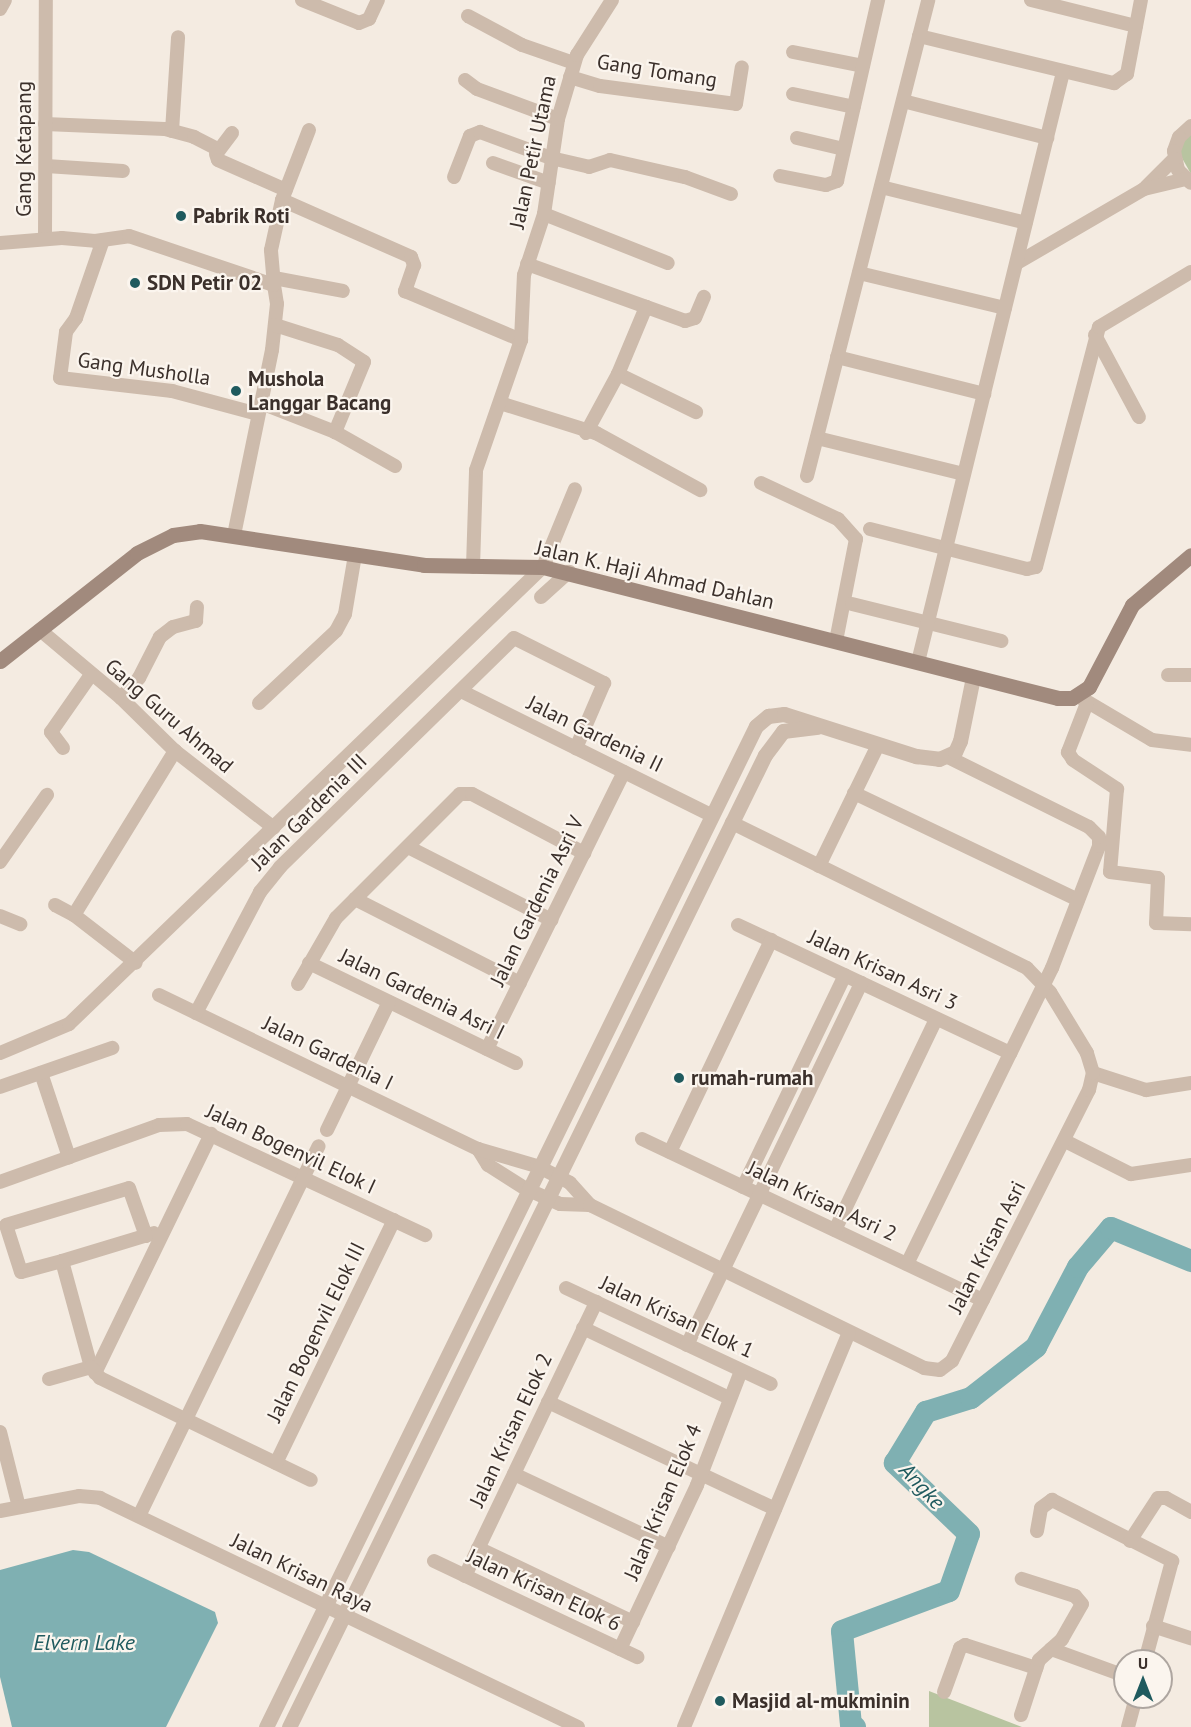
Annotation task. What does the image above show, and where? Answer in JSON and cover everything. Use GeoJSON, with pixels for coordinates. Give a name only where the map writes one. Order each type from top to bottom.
{"type":"FeatureCollection","features":[{"type":"Feature","properties":{"kind":"main road","name":"Jalan K. Haji Ahmad Dahlan"},"geometry":{"type":"LineString","coordinates":[[0,661],[137,554],[161,539],[200,531],[355,555],[473,567],[555,569],[838,634],[919,655],[973,677],[1058,698],[1083,700]]}},
{"type":"Feature","properties":{"kind":"main road"},"geometry":{"type":"LineString","coordinates":[[1083,700],[1132,605],[1191,555]]}},
{"type":"Feature","properties":{"kind":"street"},"geometry":{"type":"LineString","coordinates":[[0,9],[4,0]]}},
{"type":"Feature","properties":{"kind":"street","name":"Gang Ketapang"},"geometry":{"type":"LineString","coordinates":[[46,0],[45,238],[103,240],[129,236],[274,282],[343,291]]}},
{"type":"Feature","properties":{"kind":"street"},"geometry":{"type":"LineString","coordinates":[[302,0],[355,22],[369,19],[378,0]]}},
{"type":"Feature","properties":{"kind":"street","name":"Jalan Petir Utama"},"geometry":{"type":"LineString","coordinates":[[473,567],[476,470],[520,340],[527,264],[544,214],[558,119],[574,63],[612,0]]}},
{"type":"Feature","properties":{"kind":"street"},"geometry":{"type":"LineString","coordinates":[[780,176],[832,185],[837,181],[878,0]]}},
{"type":"Feature","properties":{"kind":"street"},"geometry":{"type":"LineString","coordinates":[[807,476],[928,0]]}},
{"type":"Feature","properties":{"kind":"street"},"geometry":{"type":"LineString","coordinates":[[1031,0],[1136,26]]}},
{"type":"Feature","properties":{"kind":"street"},"geometry":{"type":"LineString","coordinates":[[919,36],[1105,83],[1122,80],[1127,74],[1141,0]]}},
{"type":"Feature","properties":{"kind":"street"},"geometry":{"type":"LineString","coordinates":[[468,16],[522,45],[574,63]]}},
{"type":"Feature","properties":{"kind":"street"},"geometry":{"type":"LineString","coordinates":[[172,131],[178,37]]}},
{"type":"Feature","properties":{"kind":"street"},"geometry":{"type":"LineString","coordinates":[[793,52],[863,66]]}},
{"type":"Feature","properties":{"kind":"street","name":"Gang Tomang"},"geometry":{"type":"LineString","coordinates":[[570,77],[600,86],[736,104],[742,67]]}},
{"type":"Feature","properties":{"kind":"street"},"geometry":{"type":"LineString","coordinates":[[919,655],[1064,72]]}},
{"type":"Feature","properties":{"kind":"street"},"geometry":{"type":"LineString","coordinates":[[465,80],[477,89],[558,119]]}},
{"type":"Feature","properties":{"kind":"street"},"geometry":{"type":"LineString","coordinates":[[793,94],[854,107]]}},
{"type":"Feature","properties":{"kind":"street"},"geometry":{"type":"LineString","coordinates":[[903,101],[1047,138]]}},
{"type":"Feature","properties":{"kind":"street"},"geometry":{"type":"LineString","coordinates":[[45,124],[112,124],[172,131],[219,150]]}},
{"type":"Feature","properties":{"kind":"street"},"geometry":{"type":"LineString","coordinates":[[1017,263],[1144,189],[1174,159],[1179,137],[1191,126]]}},
{"type":"Feature","properties":{"kind":"street"},"geometry":{"type":"LineString","coordinates":[[234,535],[275,325],[271,250],[284,195],[309,130]]}},
{"type":"Feature","properties":{"kind":"street"},"geometry":{"type":"LineString","coordinates":[[454,177],[470,136],[476,131],[551,158],[590,167],[610,160],[685,177],[731,194]]}},
{"type":"Feature","properties":{"kind":"street"},"geometry":{"type":"LineString","coordinates":[[232,133],[219,150],[218,160],[411,257],[414,265],[405,291],[520,340]]}},
{"type":"Feature","properties":{"kind":"street"},"geometry":{"type":"LineString","coordinates":[[797,138],[844,149]]}},
{"type":"Feature","properties":{"kind":"street"},"geometry":{"type":"LineString","coordinates":[[1144,189],[1188,181],[1174,159]]}},
{"type":"Feature","properties":{"kind":"street"},"geometry":{"type":"LineString","coordinates":[[493,163],[549,183]]}},
{"type":"Feature","properties":{"kind":"street"},"geometry":{"type":"LineString","coordinates":[[46,166],[123,171]]}},
{"type":"Feature","properties":{"kind":"street"},"geometry":{"type":"LineString","coordinates":[[881,187],[1026,223]]}},
{"type":"Feature","properties":{"kind":"street"},"geometry":{"type":"LineString","coordinates":[[544,214],[668,264]]}},
{"type":"Feature","properties":{"kind":"street"},"geometry":{"type":"LineString","coordinates":[[0,243],[45,238]]}},
{"type":"Feature","properties":{"kind":"street","name":"Gang Musholla"},"geometry":{"type":"LineString","coordinates":[[103,240],[76,318],[66,332],[60,378],[172,391],[260,409]]}},
{"type":"Feature","properties":{"kind":"street"},"geometry":{"type":"LineString","coordinates":[[527,264],[646,308],[690,321],[704,297]]}},
{"type":"Feature","properties":{"kind":"street"},"geometry":{"type":"LineString","coordinates":[[859,273],[1005,308]]}},
{"type":"Feature","properties":{"kind":"street"},"geometry":{"type":"LineString","coordinates":[[870,529],[1027,569],[1040,561],[1095,335],[1109,318],[1191,273]]}},
{"type":"Feature","properties":{"kind":"street"},"geometry":{"type":"LineString","coordinates":[[586,433],[618,374],[646,308]]}},
{"type":"Feature","properties":{"kind":"street"},"geometry":{"type":"LineString","coordinates":[[275,325],[338,345],[364,362],[335,432]]}},
{"type":"Feature","properties":{"kind":"street"},"geometry":{"type":"LineString","coordinates":[[1095,335],[1139,417]]}},
{"type":"Feature","properties":{"kind":"street"},"geometry":{"type":"LineString","coordinates":[[837,357],[984,394]]}},
{"type":"Feature","properties":{"kind":"street"},"geometry":{"type":"LineString","coordinates":[[618,374],[696,412]]}},
{"type":"Feature","properties":{"kind":"street"},"geometry":{"type":"LineString","coordinates":[[500,403],[586,433],[596,433],[625,446],[700,490]]}},
{"type":"Feature","properties":{"kind":"street"},"geometry":{"type":"LineString","coordinates":[[260,409],[335,432],[395,466]]}},
{"type":"Feature","properties":{"kind":"street"},"geometry":{"type":"LineString","coordinates":[[817,438],[964,474]]}},
{"type":"Feature","properties":{"kind":"street"},"geometry":{"type":"LineString","coordinates":[[761,483],[838,519],[856,539],[838,634]]}},
{"type":"Feature","properties":{"kind":"street"},"geometry":{"type":"LineString","coordinates":[[541,597],[555,569],[575,489]]}},
{"type":"Feature","properties":{"kind":"street"},"geometry":{"type":"LineString","coordinates":[[259,703],[336,631],[345,614],[355,555]]}},
{"type":"Feature","properties":{"kind":"street"},"geometry":{"type":"LineString","coordinates":[[0,1053],[69,1024],[136,963],[274,828],[555,569]]}},
{"type":"Feature","properties":{"kind":"street"},"geometry":{"type":"LineString","coordinates":[[852,604],[1000,641]]}},
{"type":"Feature","properties":{"kind":"street"},"geometry":{"type":"LineString","coordinates":[[121,698],[139,678],[160,637],[173,627],[196,621],[197,607]]}},
{"type":"Feature","properties":{"kind":"street","name":"Gang Guru Ahmad"},"geometry":{"type":"LineString","coordinates":[[40,630],[90,676],[121,698],[175,751],[274,828]]}},
{"type":"Feature","properties":{"kind":"street","name":"Jalan Gardenia III"},"geometry":{"type":"LineString","coordinates":[[196,1013],[270,879],[517,638],[604,683],[576,748]]}},
{"type":"Feature","properties":{"kind":"street"},"geometry":{"type":"LineString","coordinates":[[1168,675],[1191,675]]}},
{"type":"Feature","properties":{"kind":"street"},"geometry":{"type":"LineString","coordinates":[[63,748],[51,732],[90,676]]}},
{"type":"Feature","properties":{"kind":"street"},"geometry":{"type":"LineString","coordinates":[[948,757],[960,741],[973,677]]}},
{"type":"Feature","properties":{"kind":"street","name":"Jalan Gardenia II"},"geometry":{"type":"LineString","coordinates":[[461,691],[711,815]]}},
{"type":"Feature","properties":{"kind":"street"},"geometry":{"type":"LineString","coordinates":[[1191,746],[1152,740],[1083,700],[1068,752],[1073,760],[1117,789],[1110,872],[1158,878],[1156,923],[1191,924]]}},
{"type":"Feature","properties":{"kind":"street"},"geometry":{"type":"LineString","coordinates":[[266,1727],[537,1166],[711,815],[761,720],[784,714],[878,745],[928,758],[948,757],[1096,831],[1099,846],[1044,984],[906,1264]]}},
{"type":"Feature","properties":{"kind":"street"},"geometry":{"type":"LineString","coordinates":[[289,1727],[556,1175],[731,824],[778,735],[789,730],[821,727]]}},
{"type":"Feature","properties":{"kind":"street"},"geometry":{"type":"LineString","coordinates":[[819,866],[878,745]]}},
{"type":"Feature","properties":{"kind":"street"},"geometry":{"type":"LineString","coordinates":[[74,915],[175,751]]}},
{"type":"Feature","properties":{"kind":"street","name":"Jalan Gardenia Asri V"},"geometry":{"type":"LineString","coordinates":[[487,1049],[624,772]]}},
{"type":"Feature","properties":{"kind":"street"},"geometry":{"type":"LineString","coordinates":[[298,984],[336,918],[460,794],[466,792],[584,853]]}},
{"type":"Feature","properties":{"kind":"street"},"geometry":{"type":"LineString","coordinates":[[854,793],[1078,900]]}},
{"type":"Feature","properties":{"kind":"street"},"geometry":{"type":"LineString","coordinates":[[0,862],[47,795]]}},
{"type":"Feature","properties":{"kind":"street"},"geometry":{"type":"LineString","coordinates":[[731,807],[731,824],[718,836],[711,815],[731,807]]}},
{"type":"Feature","properties":{"kind":"street"},"geometry":{"type":"LineString","coordinates":[[731,824],[1027,968],[1044,984],[1087,1053],[1093,1073],[1146,1090],[1191,1083]]}},
{"type":"Feature","properties":{"kind":"street"},"geometry":{"type":"LineString","coordinates":[[408,848],[551,920]]}},
{"type":"Feature","properties":{"kind":"street"},"geometry":{"type":"LineString","coordinates":[[355,899],[520,983]]}},
{"type":"Feature","properties":{"kind":"street"},"geometry":{"type":"LineString","coordinates":[[55,905],[74,915],[136,963]]}},
{"type":"Feature","properties":{"kind":"street"},"geometry":{"type":"LineString","coordinates":[[0,916],[20,924]]}},
{"type":"Feature","properties":{"kind":"street","name":"Jalan Krisan Asri 3"},"geometry":{"type":"LineString","coordinates":[[738,925],[1010,1053]]}},
{"type":"Feature","properties":{"kind":"street"},"geometry":{"type":"LineString","coordinates":[[670,1152],[771,940]]}},
{"type":"Feature","properties":{"kind":"street","name":"Jalan Gardenia Asri I"},"geometry":{"type":"LineString","coordinates":[[309,963],[516,1063]]}},
{"type":"Feature","properties":{"kind":"street"},"geometry":{"type":"LineString","coordinates":[[743,1187],[845,975]]}},
{"type":"Feature","properties":{"kind":"street"},"geometry":{"type":"LineString","coordinates":[[687,1345],[861,983]]}},
{"type":"Feature","properties":{"kind":"street","name":"Jalan Gardenia I"},"geometry":{"type":"LineString","coordinates":[[159,995],[478,1149],[537,1166],[556,1175],[582,1193],[590,1206],[574,1207],[526,1189],[509,1174],[488,1165],[478,1149]]}},
{"type":"Feature","properties":{"kind":"street"},"geometry":{"type":"LineString","coordinates":[[327,1130],[389,1002]]}},
{"type":"Feature","properties":{"kind":"street"},"geometry":{"type":"LineString","coordinates":[[835,1230],[936,1019]]}},
{"type":"Feature","properties":{"kind":"street"},"geometry":{"type":"LineString","coordinates":[[0,1087],[112,1048]]}},
{"type":"Feature","properties":{"kind":"street"},"geometry":{"type":"LineString","coordinates":[[41,1073],[69,1157]]}},
{"type":"Feature","properties":{"kind":"street","name":"Jalan Krisan Asri"},"geometry":{"type":"LineString","coordinates":[[849,1333],[924,1368],[940,1370],[952,1361],[1065,1141],[1089,1090],[1093,1073]]}},
{"type":"Feature","properties":{"kind":"street","name":"Jalan Bogenvil Elok I"},"geometry":{"type":"LineString","coordinates":[[0,1182],[170,1123],[187,1124],[425,1234]]}},
{"type":"Feature","properties":{"kind":"street"},"geometry":{"type":"LineString","coordinates":[[93,1370],[166,1230],[212,1134]]}},
{"type":"Feature","properties":{"kind":"street","name":"Jalan Krisan Asri 2"},"geometry":{"type":"LineString","coordinates":[[642,1139],[983,1300]]}},
{"type":"Feature","properties":{"kind":"street"},"geometry":{"type":"LineString","coordinates":[[1065,1141],[1131,1174],[1191,1165]]}},
{"type":"Feature","properties":{"kind":"street"},"geometry":{"type":"LineString","coordinates":[[139,1516],[319,1146]]}},
{"type":"Feature","properties":{"kind":"street"},"geometry":{"type":"LineString","coordinates":[[509,1174],[516,1160]]}},
{"type":"Feature","properties":{"kind":"street"},"geometry":{"type":"LineString","coordinates":[[146,1236],[129,1188],[6,1225],[21,1272],[62,1261],[146,1236],[166,1230]]}},
{"type":"Feature","properties":{"kind":"street"},"geometry":{"type":"LineString","coordinates":[[590,1206],[849,1333],[684,1727]]}},
{"type":"Feature","properties":{"kind":"street","name":"Jalan Bogenvil Elok III"},"geometry":{"type":"LineString","coordinates":[[276,1463],[394,1220]]}},
{"type":"Feature","properties":{"kind":"street"},"geometry":{"type":"LineString","coordinates":[[62,1261],[93,1370]]}},
{"type":"Feature","properties":{"kind":"street","name":"Jalan Krisan Elok 1"},"geometry":{"type":"LineString","coordinates":[[566,1288],[771,1384]]}},
{"type":"Feature","properties":{"kind":"street","name":"Jalan Krisan Elok 2"},"geometry":{"type":"LineString","coordinates":[[465,1576],[596,1302]]}},
{"type":"Feature","properties":{"kind":"street"},"geometry":{"type":"LineString","coordinates":[[583,1328],[729,1398]]}},
{"type":"Feature","properties":{"kind":"street"},"geometry":{"type":"LineString","coordinates":[[49,1379],[93,1370],[186,1420],[311,1480]]}},
{"type":"Feature","properties":{"kind":"street","name":"Jalan Krisan Elok 4"},"geometry":{"type":"LineString","coordinates":[[620,1649],[701,1473],[741,1371]]}},
{"type":"Feature","properties":{"kind":"street"},"geometry":{"type":"LineString","coordinates":[[548,1402],[775,1509]]}},
{"type":"Feature","properties":{"kind":"street"},"geometry":{"type":"LineString","coordinates":[[0,1432],[19,1507]]}},
{"type":"Feature","properties":{"kind":"street"},"geometry":{"type":"LineString","coordinates":[[514,1473],[669,1546]]}},
{"type":"Feature","properties":{"kind":"street","name":"Jalan Krisan Raya"},"geometry":{"type":"LineString","coordinates":[[0,1511],[90,1496],[139,1516],[342,1617],[578,1727]]}},
{"type":"Feature","properties":{"kind":"street"},"geometry":{"type":"LineString","coordinates":[[1130,1541],[1158,1498],[1166,1498],[1191,1512]]}},
{"type":"Feature","properties":{"kind":"street"},"geometry":{"type":"LineString","coordinates":[[1037,1531],[1041,1508],[1050,1500],[1173,1563],[1148,1649]]}},
{"type":"Feature","properties":{"kind":"street"},"geometry":{"type":"LineString","coordinates":[[478,1548],[633,1622]]}},
{"type":"Feature","properties":{"kind":"street","name":"Jalan Krisan Elok 6"},"geometry":{"type":"LineString","coordinates":[[434,1562],[637,1657]]}},
{"type":"Feature","properties":{"kind":"street"},"geometry":{"type":"LineString","coordinates":[[1021,1715],[1036,1668],[1062,1639],[1082,1602],[1058,1589],[1022,1579]]}},
{"type":"Feature","properties":{"kind":"street"},"geometry":{"type":"LineString","coordinates":[[1153,1626],[1191,1638]]}},
{"type":"Feature","properties":{"kind":"street"},"geometry":{"type":"LineString","coordinates":[[944,1692],[960,1648],[965,1645],[1036,1668]]}},
{"type":"Feature","properties":{"kind":"street"},"geometry":{"type":"LineString","coordinates":[[1051,1649],[1113,1672]]}},
{"type":"Feature","properties":{"kind":"street"},"geometry":{"type":"LineString","coordinates":[[1128,1727],[1133,1709]]}},
{"type":"Feature","properties":{"kind":"green space"},"geometry":{"type":"Polygon","coordinates":[[[1191,126],[1191,174],[1178,151],[1191,126]]]}},
{"type":"Feature","properties":{"kind":"green space"},"geometry":{"type":"Polygon","coordinates":[[[929,1691],[1022,1727],[929,1727],[929,1691]]]}},
{"type":"Feature","properties":{"kind":"water","name":"Elvern Lake"},"geometry":{"type":"Polygon","coordinates":[[[73,1550],[89,1552],[215,1612],[218,1623],[166,1727],[12,1727],[0,1677],[0,1570],[73,1550]]]}},
{"type":"Feature","properties":{"kind":"waterway","name":"Angke"},"geometry":{"type":"LineString","coordinates":[[855,1727],[851,1725],[842,1631],[949,1591],[969,1534],[895,1463],[926,1412],[971,1398],[1036,1347],[1078,1267],[1111,1228],[1191,1261]]}},
{"type":"Feature","properties":{"kind":"place","name":"Pabrik Roti"},"geometry":{"type":"Point","coordinates":[181,216]}},
{"type":"Feature","properties":{"kind":"place","name":"SDN Petir 02"},"geometry":{"type":"Point","coordinates":[135,283]}},
{"type":"Feature","properties":{"kind":"place","name":"Mushola Langgar Bacang"},"geometry":{"type":"Point","coordinates":[236,391]}},
{"type":"Feature","properties":{"kind":"place","name":"rumah-rumah"},"geometry":{"type":"Point","coordinates":[679,1078]}},
{"type":"Feature","properties":{"kind":"place","name":"Masjid al-mukminin"},"geometry":{"type":"Point","coordinates":[720,1701]}}]}
